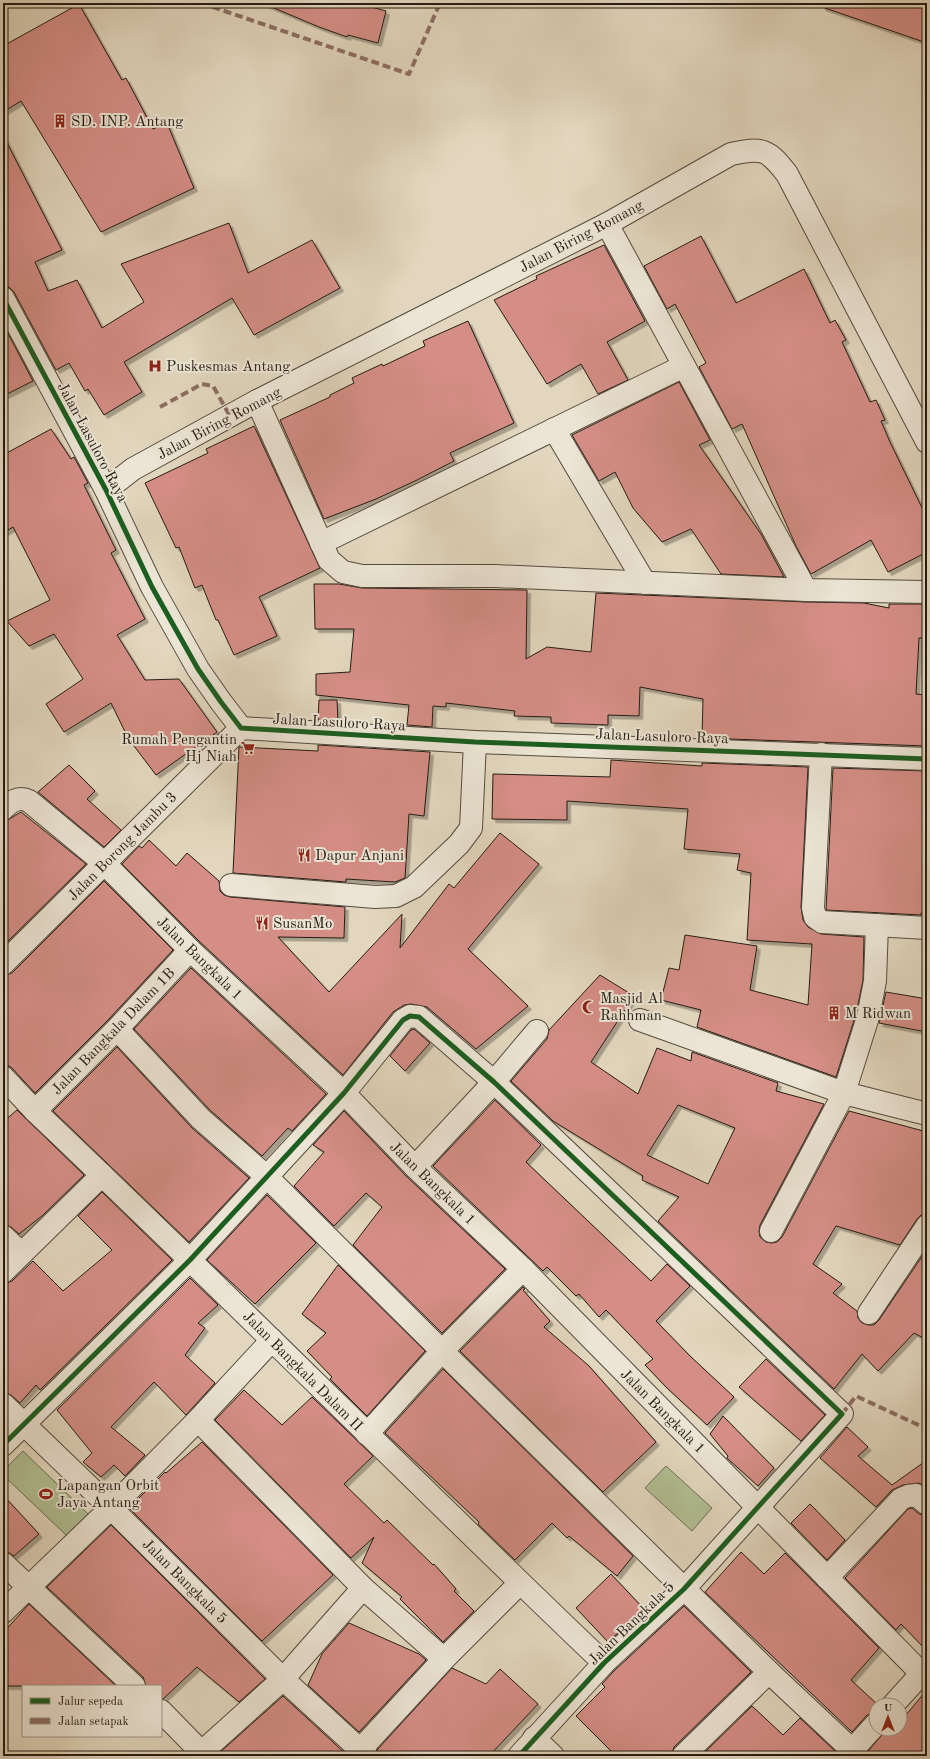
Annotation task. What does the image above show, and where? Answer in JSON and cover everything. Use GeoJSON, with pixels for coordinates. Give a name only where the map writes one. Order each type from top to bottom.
{"type":"FeatureCollection","features":[{"type":"Feature","properties":{"kind":"street","name":"Jalan Biring Romang"},"geometry":{"type":"LineString","coordinates":[[106,490],[133,469],[257,402],[607,224],[731,154],[750,150],[762,151],[776,159],[787,174],[927,442]]}},
{"type":"Feature","properties":{"kind":"street"},"geometry":{"type":"LineString","coordinates":[[607,224],[806,590]]}},
{"type":"Feature","properties":{"kind":"street","name":"Jalan Lasuloro Raya"},"geometry":{"type":"LineString","coordinates":[[3,298],[106,490],[152,588],[198,669],[241,728],[475,742],[927,759]]}},
{"type":"Feature","properties":{"kind":"street"},"geometry":{"type":"LineString","coordinates":[[321,543],[684,366]]}},
{"type":"Feature","properties":{"kind":"street"},"geometry":{"type":"LineString","coordinates":[[257,402],[329,560],[343,572],[362,576],[495,576],[806,590],[927,592]]}},
{"type":"Feature","properties":{"kind":"street"},"geometry":{"type":"LineString","coordinates":[[554,429],[645,583]]}},
{"type":"Feature","properties":{"kind":"street","name":"Jalan Borong Jambu 3"},"geometry":{"type":"LineString","coordinates":[[3,964],[241,728]]}},
{"type":"Feature","properties":{"kind":"street"},"geometry":{"type":"LineString","coordinates":[[231,885],[375,897],[396,896],[414,887],[459,844],[471,828],[475,742]]}},
{"type":"Feature","properties":{"kind":"street"},"geometry":{"type":"LineString","coordinates":[[821,754],[813,908],[815,917],[822,922],[927,928]]}},
{"type":"Feature","properties":{"kind":"street","name":"Jalan Bangkala 1"},"geometry":{"type":"LineString","coordinates":[[3,809],[16,799],[22,798],[30,801],[104,863],[190,950],[344,1093],[415,1167],[523,1269],[758,1506]]}},
{"type":"Feature","properties":{"kind":"street"},"geometry":{"type":"LineString","coordinates":[[771,1231],[844,1092],[870,1010],[875,981],[877,925]]}},
{"type":"Feature","properties":{"kind":"street","name":"Jalan Bangkala Dalam 1B"},"geometry":{"type":"LineString","coordinates":[[35,1111],[117,1029],[190,950]]}},
{"type":"Feature","properties":{"kind":"street"},"geometry":{"type":"LineString","coordinates":[[3,1446],[190,1260],[344,1093],[403,1020],[410,1016],[419,1017],[494,1082]]}},
{"type":"Feature","properties":{"kind":"street"},"geometry":{"type":"LineString","coordinates":[[640,1020],[844,1092],[927,1114]]}},
{"type":"Feature","properties":{"kind":"street"},"geometry":{"type":"LineString","coordinates":[[117,1029],[201,1119],[266,1176],[442,1352],[769,1672],[849,1753],[868,1733]]}},
{"type":"Feature","properties":{"kind":"street"},"geometry":{"type":"LineString","coordinates":[[415,1167],[494,1082],[537,1032]]}},
{"type":"Feature","properties":{"kind":"street","name":"Jalan Bangkala Dalam II"},"geometry":{"type":"LineString","coordinates":[[3,1077],[35,1111],[604,1663]]}},
{"type":"Feature","properties":{"kind":"street","name":"Jalan Bangkala 5"},"geometry":{"type":"LineString","coordinates":[[494,1082],[842,1414],[684,1589],[604,1663],[519,1756]]}},
{"type":"Feature","properties":{"kind":"street"},"geometry":{"type":"LineString","coordinates":[[3,1272],[102,1175]]}},
{"type":"Feature","properties":{"kind":"street"},"geometry":{"type":"LineString","coordinates":[[869,1313],[927,1226]]}},
{"type":"Feature","properties":{"kind":"street"},"geometry":{"type":"LineString","coordinates":[[3,1236],[21,1253]]}},
{"type":"Feature","properties":{"kind":"street"},"geometry":{"type":"LineString","coordinates":[[367,1434],[442,1352],[523,1269]]}},
{"type":"Feature","properties":{"kind":"street"},"geometry":{"type":"LineString","coordinates":[[3,1612],[111,1508],[198,1420],[272,1340]]}},
{"type":"Feature","properties":{"kind":"street","name":"Jalan Bangkala 5"},"geometry":{"type":"LineString","coordinates":[[3,1404],[111,1508],[283,1679],[364,1753]]}},
{"type":"Feature","properties":{"kind":"street"},"geometry":{"type":"LineString","coordinates":[[198,1420],[363,1588],[444,1659]]}},
{"type":"Feature","properties":{"kind":"street"},"geometry":{"type":"LineString","coordinates":[[828,1578],[901,1499],[916,1495],[927,1504]]}},
{"type":"Feature","properties":{"kind":"street"},"geometry":{"type":"LineString","coordinates":[[758,1506],[924,1677],[902,1697]]}},
{"type":"Feature","properties":{"kind":"street"},"geometry":{"type":"LineString","coordinates":[[3,1563],[133,1685]]}},
{"type":"Feature","properties":{"kind":"street"},"geometry":{"type":"LineString","coordinates":[[364,1753],[444,1659],[520,1583]]}},
{"type":"Feature","properties":{"kind":"street"},"geometry":{"type":"LineString","coordinates":[[162,1712],[203,1754],[283,1679],[363,1588]]}},
{"type":"Feature","properties":{"kind":"street"},"geometry":{"type":"LineString","coordinates":[[684,1756],[769,1672]]}},
{"type":"Feature","properties":{"kind":"street"},"geometry":{"type":"LineString","coordinates":[[534,1738],[553,1756]]}},
{"type":"Feature","properties":{"kind":"green space","name":"Lapangan Orbit Jaya Antang"},"geometry":{"type":"Polygon","coordinates":[[[23,1451],[88,1514],[67,1536],[3,1475],[3,1471],[23,1451]]]}},
{"type":"Feature","properties":{"kind":"green space"},"geometry":{"type":"Polygon","coordinates":[[[666,1466],[712,1508],[692,1531],[645,1488],[666,1466]]]}},
{"type":"Feature","properties":{"kind":"building"},"geometry":{"type":"Polygon","coordinates":[[[262,3],[357,3],[386,11],[378,43],[348,35],[347,37],[262,3]]]}},
{"type":"Feature","properties":{"kind":"building"},"geometry":{"type":"Polygon","coordinates":[[[823,3],[927,3],[927,43],[822,7],[823,3]]]}},
{"type":"Feature","properties":{"kind":"building"},"geometry":{"type":"Polygon","coordinates":[[[79,4],[122,80],[126,78],[153,129],[167,123],[194,188],[101,232],[21,101],[3,112],[3,46],[79,4]]]}},
{"type":"Feature","properties":{"kind":"building"},"geometry":{"type":"Polygon","coordinates":[[[3,135],[62,250],[35,262],[48,291],[77,280],[102,328],[144,302],[121,264],[229,223],[248,273],[312,240],[340,288],[254,335],[232,298],[124,362],[142,392],[104,415],[88,389],[85,391],[69,363],[56,370],[14,292],[9,287],[3,286],[3,135]]]}},
{"type":"Feature","properties":{"kind":"building"},"geometry":{"type":"Polygon","coordinates":[[[701,236],[736,303],[804,269],[830,323],[835,320],[846,340],[842,342],[870,402],[876,400],[885,420],[881,421],[927,518],[927,552],[888,572],[871,540],[811,574],[796,546],[742,424],[732,429],[699,367],[706,363],[675,304],[667,309],[644,266],[701,236]]]}},
{"type":"Feature","properties":{"kind":"building"},"geometry":{"type":"Polygon","coordinates":[[[604,245],[645,321],[607,342],[628,380],[598,394],[581,364],[547,384],[494,300],[537,279],[536,276],[604,245]]]}},
{"type":"Feature","properties":{"kind":"building"},"geometry":{"type":"Polygon","coordinates":[[[468,321],[514,423],[450,453],[454,461],[415,481],[376,499],[324,519],[280,420],[330,397],[330,395],[354,383],[352,378],[382,364],[383,366],[425,346],[423,341],[468,321]]]}},
{"type":"Feature","properties":{"kind":"building"},"geometry":{"type":"Polygon","coordinates":[[[3,324],[33,381],[3,396],[3,324]]]}},
{"type":"Feature","properties":{"kind":"building"},"geometry":{"type":"Polygon","coordinates":[[[679,382],[710,440],[699,445],[761,534],[784,577],[721,574],[691,529],[662,542],[633,508],[615,472],[599,481],[572,435],[679,382]]]}},
{"type":"Feature","properties":{"kind":"building"},"geometry":{"type":"Polygon","coordinates":[[[254,426],[320,568],[259,597],[277,636],[234,655],[218,620],[216,620],[202,585],[195,588],[179,547],[176,548],[145,483],[208,453],[206,449],[254,426]]]}},
{"type":"Feature","properties":{"kind":"building"},"geometry":{"type":"Polygon","coordinates":[[[51,429],[71,459],[74,457],[88,483],[84,485],[116,550],[111,553],[145,619],[117,635],[145,680],[179,679],[217,732],[156,775],[128,738],[111,703],[64,732],[46,704],[83,679],[54,634],[29,646],[7,621],[50,600],[13,527],[3,533],[3,455],[51,429]]]}},
{"type":"Feature","properties":{"kind":"building"},"geometry":{"type":"Polygon","coordinates":[[[314,584],[339,584],[362,588],[527,590],[526,659],[547,647],[591,652],[596,593],[864,603],[889,608],[889,604],[927,604],[927,638],[919,638],[916,694],[927,695],[927,746],[702,738],[703,699],[640,687],[639,716],[608,715],[608,725],[551,723],[551,717],[514,716],[515,711],[446,703],[446,707],[433,706],[432,727],[407,725],[409,705],[316,695],[316,674],[350,672],[354,629],[315,629],[314,584]]]}},
{"type":"Feature","properties":{"kind":"building"},"geometry":{"type":"Polygon","coordinates":[[[319,700],[337,700],[338,721],[318,720],[319,700]]]}},
{"type":"Feature","properties":{"kind":"building"},"geometry":{"type":"Polygon","coordinates":[[[318,745],[430,752],[424,816],[409,814],[405,878],[395,882],[346,879],[346,882],[233,873],[239,747],[318,751],[318,745]]]}},
{"type":"Feature","properties":{"kind":"building"},"geometry":{"type":"Polygon","coordinates":[[[611,760],[702,766],[702,763],[808,767],[801,907],[803,920],[808,927],[821,934],[864,937],[863,980],[856,1014],[836,1077],[697,1027],[701,1010],[661,1000],[669,968],[679,970],[685,935],[757,946],[750,990],[808,1005],[812,944],[747,940],[751,873],[737,870],[740,854],[684,849],[688,809],[567,801],[567,820],[492,819],[493,774],[610,777],[611,760]]]}},
{"type":"Feature","properties":{"kind":"building"},"geometry":{"type":"Polygon","coordinates":[[[69,765],[95,791],[87,799],[121,830],[104,847],[38,792],[69,765]]]}},
{"type":"Feature","properties":{"kind":"building"},"geometry":{"type":"Polygon","coordinates":[[[833,768],[927,771],[927,913],[921,913],[921,915],[826,910],[833,768]]]}},
{"type":"Feature","properties":{"kind":"building"},"geometry":{"type":"Polygon","coordinates":[[[21,812],[86,864],[3,946],[3,821],[6,821],[21,812]]]}},
{"type":"Feature","properties":{"kind":"building"},"geometry":{"type":"Polygon","coordinates":[[[500,833],[539,864],[468,949],[528,1006],[476,1049],[427,1007],[411,1004],[404,1005],[393,1012],[343,1075],[199,941],[122,864],[139,846],[142,848],[149,840],[176,866],[187,853],[219,881],[220,891],[224,895],[230,897],[345,907],[344,938],[278,937],[329,992],[402,914],[400,948],[449,884],[454,888],[500,833]]]}},
{"type":"Feature","properties":{"kind":"building"},"geometry":{"type":"Polygon","coordinates":[[[104,881],[173,950],[108,1020],[35,1093],[12,1068],[3,1062],[3,976],[12,973],[104,881]]]}},
{"type":"Feature","properties":{"kind":"building"},"geometry":{"type":"Polygon","coordinates":[[[191,968],[326,1094],[292,1131],[288,1128],[262,1156],[210,1110],[134,1029],[191,968]]]}},
{"type":"Feature","properties":{"kind":"building"},"geometry":{"type":"Polygon","coordinates":[[[600,975],[634,996],[591,1062],[638,1094],[657,1048],[691,1061],[692,1052],[778,1083],[776,1091],[824,1104],[760,1225],[760,1237],[766,1242],[777,1242],[782,1237],[849,1111],[927,1132],[927,1214],[921,1215],[917,1219],[900,1245],[836,1226],[813,1264],[842,1284],[833,1293],[857,1311],[858,1318],[862,1323],[874,1325],[879,1320],[927,1249],[927,1340],[914,1333],[878,1371],[862,1354],[834,1389],[658,1221],[679,1197],[642,1180],[643,1176],[553,1121],[511,1081],[547,1039],[549,1030],[600,975]],[[678,1105],[647,1155],[708,1184],[735,1128],[678,1105]]]}},
{"type":"Feature","properties":{"kind":"building"},"geometry":{"type":"Polygon","coordinates":[[[886,992],[927,999],[927,1032],[879,1023],[886,992]]]}},
{"type":"Feature","properties":{"kind":"building"},"geometry":{"type":"Polygon","coordinates":[[[414,1029],[430,1043],[405,1071],[390,1056],[411,1030],[414,1029]]]}},
{"type":"Feature","properties":{"kind":"building"},"geometry":{"type":"Polygon","coordinates":[[[117,1047],[192,1128],[249,1178],[189,1242],[53,1111],[117,1047]]]}},
{"type":"Feature","properties":{"kind":"building"},"geometry":{"type":"Polygon","coordinates":[[[495,1100],[541,1145],[526,1162],[651,1281],[667,1264],[690,1286],[656,1321],[690,1356],[734,1397],[707,1425],[667,1388],[645,1365],[653,1359],[606,1310],[599,1317],[579,1294],[576,1296],[547,1267],[543,1271],[433,1166],[495,1100]]]}},
{"type":"Feature","properties":{"kind":"building"},"geometry":{"type":"Polygon","coordinates":[[[17,1110],[84,1175],[43,1215],[19,1234],[11,1227],[3,1224],[3,1122],[17,1110]]]}},
{"type":"Feature","properties":{"kind":"building"},"geometry":{"type":"Polygon","coordinates":[[[344,1111],[406,1176],[505,1269],[442,1333],[353,1245],[382,1207],[366,1193],[334,1226],[294,1186],[324,1152],[313,1145],[344,1111]]]}},
{"type":"Feature","properties":{"kind":"building"},"geometry":{"type":"Polygon","coordinates":[[[102,1192],[172,1260],[40,1390],[36,1385],[20,1403],[11,1395],[3,1392],[3,1284],[12,1281],[33,1261],[63,1291],[112,1250],[78,1216],[102,1192]]]}},
{"type":"Feature","properties":{"kind":"building"},"geometry":{"type":"Polygon","coordinates":[[[267,1195],[316,1243],[255,1304],[207,1260],[267,1195]]]}},
{"type":"Feature","properties":{"kind":"building"},"geometry":{"type":"Polygon","coordinates":[[[338,1265],[425,1351],[367,1416],[330,1379],[332,1377],[307,1351],[326,1333],[302,1314],[338,1265]]]}},
{"type":"Feature","properties":{"kind":"building"},"geometry":{"type":"Polygon","coordinates":[[[190,1278],[218,1305],[198,1323],[205,1328],[185,1355],[215,1383],[186,1415],[154,1382],[111,1427],[145,1455],[125,1476],[114,1465],[101,1477],[83,1462],[92,1453],[57,1410],[190,1278]]]}},
{"type":"Feature","properties":{"kind":"building"},"geometry":{"type":"Polygon","coordinates":[[[523,1287],[525,1289],[523,1290],[550,1321],[544,1327],[589,1366],[656,1442],[603,1492],[460,1351],[523,1287]]]}},
{"type":"Feature","properties":{"kind":"building"},"geometry":{"type":"Polygon","coordinates":[[[766,1359],[825,1415],[801,1441],[739,1387],[766,1359]]]}},
{"type":"Feature","properties":{"kind":"building"},"geometry":{"type":"Polygon","coordinates":[[[443,1369],[633,1556],[617,1576],[569,1536],[567,1538],[552,1523],[515,1560],[478,1524],[479,1522],[385,1433],[443,1369]]]}},
{"type":"Feature","properties":{"kind":"building"},"geometry":{"type":"Polygon","coordinates":[[[244,1390],[282,1425],[312,1397],[373,1456],[344,1484],[384,1523],[387,1520],[433,1565],[434,1564],[456,1589],[454,1591],[474,1611],[443,1642],[400,1599],[402,1597],[362,1563],[374,1537],[351,1558],[215,1420],[244,1390]]]}},
{"type":"Feature","properties":{"kind":"building"},"geometry":{"type":"Polygon","coordinates":[[[723,1416],[774,1468],[758,1486],[727,1458],[728,1456],[710,1434],[723,1416]]]}},
{"type":"Feature","properties":{"kind":"building"},"geometry":{"type":"Polygon","coordinates":[[[847,1427],[868,1447],[858,1456],[892,1485],[927,1460],[927,1488],[919,1483],[903,1485],[892,1490],[876,1507],[820,1458],[847,1427]]]}},
{"type":"Feature","properties":{"kind":"building"},"geometry":{"type":"Polygon","coordinates":[[[202,1442],[333,1575],[262,1641],[129,1508],[165,1472],[166,1473],[202,1442]]]}},
{"type":"Feature","properties":{"kind":"building"},"geometry":{"type":"Polygon","coordinates":[[[3,1495],[39,1534],[14,1556],[6,1551],[3,1551],[3,1495]]]}},
{"type":"Feature","properties":{"kind":"building"},"geometry":{"type":"Polygon","coordinates":[[[810,1504],[845,1540],[827,1560],[791,1523],[810,1504]]]}},
{"type":"Feature","properties":{"kind":"building"},"geometry":{"type":"Polygon","coordinates":[[[912,1508],[919,1514],[927,1516],[927,1651],[901,1624],[896,1630],[845,1578],[908,1509],[912,1508]]]}},
{"type":"Feature","properties":{"kind":"building"},"geometry":{"type":"Polygon","coordinates":[[[111,1525],[265,1679],[239,1702],[197,1667],[162,1699],[162,1685],[146,1685],[143,1677],[47,1587],[111,1525]]]}},
{"type":"Feature","properties":{"kind":"building"},"geometry":{"type":"Polygon","coordinates":[[[741,1552],[764,1574],[785,1553],[879,1648],[851,1680],[869,1697],[868,1697],[868,1715],[852,1732],[705,1592],[741,1552]]]}},
{"type":"Feature","properties":{"kind":"building"},"geometry":{"type":"Polygon","coordinates":[[[611,1574],[644,1609],[608,1642],[576,1608],[611,1574]]]}},
{"type":"Feature","properties":{"kind":"building"},"geometry":{"type":"Polygon","coordinates":[[[29,1604],[115,1685],[3,1686],[3,1633],[29,1604]]]}},
{"type":"Feature","properties":{"kind":"building"},"geometry":{"type":"Polygon","coordinates":[[[684,1606],[751,1672],[674,1747],[671,1756],[616,1756],[576,1716],[605,1687],[602,1684],[613,1672],[684,1606]]]}},
{"type":"Feature","properties":{"kind":"building"},"geometry":{"type":"Polygon","coordinates":[[[349,1623],[419,1654],[426,1660],[359,1732],[308,1685],[322,1654],[349,1623]]]}},
{"type":"Feature","properties":{"kind":"building"},"geometry":{"type":"Polygon","coordinates":[[[452,1668],[486,1684],[500,1669],[538,1704],[489,1756],[379,1756],[377,1750],[452,1668]]]}},
{"type":"Feature","properties":{"kind":"building"},"geometry":{"type":"Polygon","coordinates":[[[926,1691],[927,1756],[864,1756],[880,1737],[908,1737],[908,1712],[926,1691]]]}},
{"type":"Feature","properties":{"kind":"building"},"geometry":{"type":"Polygon","coordinates":[[[283,1696],[348,1756],[217,1756],[217,1755],[283,1696]]]}},
{"type":"Feature","properties":{"kind":"building"},"geometry":{"type":"Polygon","coordinates":[[[752,1706],[783,1735],[800,1718],[836,1752],[835,1756],[701,1756],[752,1706]]]}},
{"type":"Feature","properties":{"kind":"marked path"},"geometry":{"type":"LineString","coordinates":[[201,3],[409,74],[440,3]]}},
{"type":"Feature","properties":{"kind":"marked path"},"geometry":{"type":"LineString","coordinates":[[160,407],[202,384],[213,386],[230,416]]}},
{"type":"Feature","properties":{"kind":"marked path"},"geometry":{"type":"LineString","coordinates":[[842,1414],[856,1396],[927,1429]]}},
{"type":"Feature","properties":{"kind":"cycle path"},"geometry":{"type":"LineString","coordinates":[[3,298],[106,490],[152,587],[198,669],[241,728],[475,742],[927,759]]}},
{"type":"Feature","properties":{"kind":"cycle path"},"geometry":{"type":"LineString","coordinates":[[3,1445],[190,1260],[344,1093],[403,1020],[410,1016],[419,1017],[494,1082],[842,1414],[684,1589],[604,1663],[519,1756]]}},
{"type":"Feature","properties":{"kind":"place","name":"SD. INP. Antang"},"geometry":{"type":"Point","coordinates":[60,121]}},
{"type":"Feature","properties":{"kind":"place","name":"Puskesmas Antang"},"geometry":{"type":"Point","coordinates":[155,366]}},
{"type":"Feature","properties":{"kind":"place","name":"Rumah Pengantin Hj Niah"},"geometry":{"type":"Point","coordinates":[248,748]}},
{"type":"Feature","properties":{"kind":"place","name":"Dapur Anjani"},"geometry":{"type":"Point","coordinates":[304,855]}},
{"type":"Feature","properties":{"kind":"place","name":"SusanMo"},"geometry":{"type":"Point","coordinates":[262,923]}},
{"type":"Feature","properties":{"kind":"place","name":"Masjid Al Rahhman"},"geometry":{"type":"Point","coordinates":[589,1007]}},
{"type":"Feature","properties":{"kind":"place","name":"M Ridwan"},"geometry":{"type":"Point","coordinates":[834,1013]}},
{"type":"Feature","properties":{"kind":"place","name":"Lapangan Orbit Jaya Antang"},"geometry":{"type":"Point","coordinates":[46,1494]}}]}
